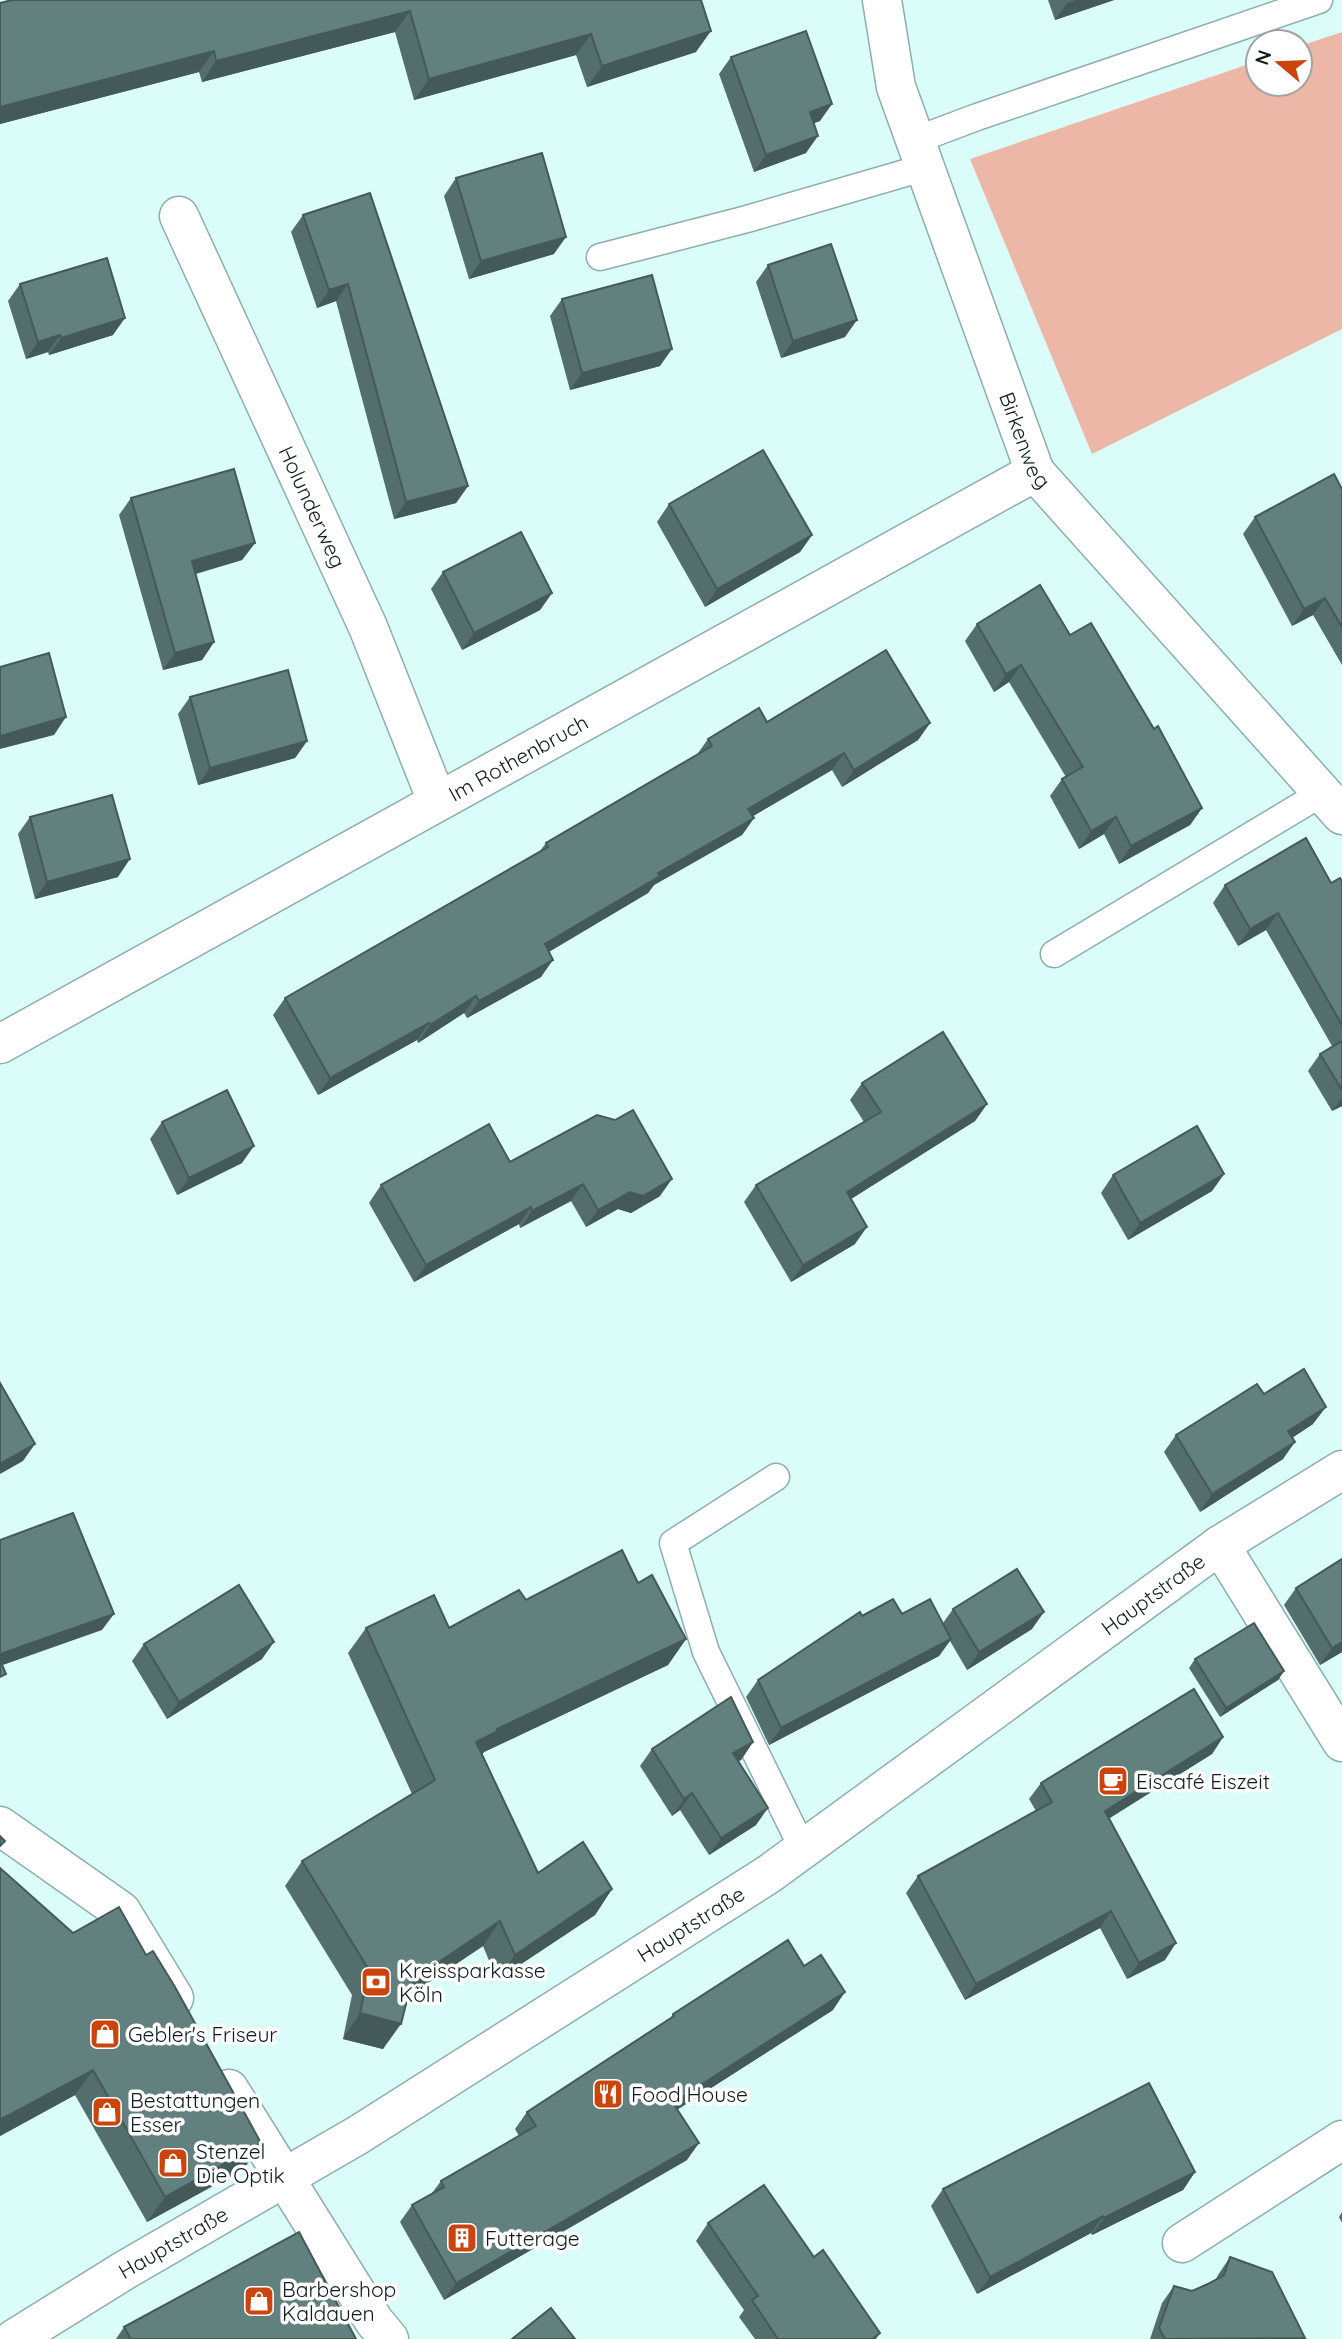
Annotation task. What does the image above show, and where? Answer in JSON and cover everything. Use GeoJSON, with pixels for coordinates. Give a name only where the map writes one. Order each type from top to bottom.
{"type":"FeatureCollection","features":[{"type":"Feature","properties":{"kind":"street","name":"Birkenweg"},"geometry":{"type":"LineString","coordinates":[[882,0],[896,87],[1035,472],[1332,804]]}},
{"type":"Feature","properties":{"kind":"street","name":"Holunderweg"},"geometry":{"type":"LineString","coordinates":[[180,216],[368,627],[437,801]]}},
{"type":"Feature","properties":{"kind":"street","name":"Im Rothenbruch"},"geometry":{"type":"LineString","coordinates":[[0,1044],[1035,472]]}},
{"type":"Feature","properties":{"kind":"street","name":"Hauptstraße"},"geometry":{"type":"LineString","coordinates":[[14,2339],[125,2270],[369,2128],[769,1874],[1220,1545],[1342,1470]]}},
{"type":"Feature","properties":{"kind":"street"},"geometry":{"type":"LineString","coordinates":[[1220,1545],[1342,1742]]}},
{"type":"Feature","properties":{"kind":"street"},"geometry":{"type":"LineString","coordinates":[[0,1826],[121,1911],[191,2027]]}},
{"type":"Feature","properties":{"kind":"street"},"geometry":{"type":"LineString","coordinates":[[212,2062],[283,2178],[389,2339]]}},
{"type":"Feature","properties":{"kind":"street"},"geometry":{"type":"LineString","coordinates":[[1182,2243],[1342,2140]]}},
{"type":"Feature","properties":{"kind":"lane"},"geometry":{"type":"LineString","coordinates":[[600,257],[747,219],[921,154],[976,117],[1319,0]]}},
{"type":"Feature","properties":{"kind":"lane","name":"Birkenweg"},"geometry":{"type":"LineString","coordinates":[[1054,954],[1332,804]]}},
{"type":"Feature","properties":{"kind":"lane"},"geometry":{"type":"LineString","coordinates":[[776,1477],[673,1543],[706,1652],[803,1849]]}},
{"type":"Feature","properties":{"kind":"shaded area"},"geometry":{"type":"Polygon","coordinates":[[[1342,32],[1342,329],[1092,454],[970,159],[1244,66],[1244,98],[1314,98],[1314,41],[1342,32]]]}},
{"type":"Feature","properties":{"kind":"building"},"geometry":{"type":"Polygon","coordinates":[[[12,0],[701,0],[711,31],[602,66],[591,34],[429,79],[410,11],[216,61],[214,51],[0,107],[0,3],[12,0]]]}},
{"type":"Feature","properties":{"kind":"building"},"geometry":{"type":"Polygon","coordinates":[[[806,31],[832,104],[810,112],[818,136],[766,155],[731,57],[806,31]]]}},
{"type":"Feature","properties":{"kind":"building"},"geometry":{"type":"Polygon","coordinates":[[[542,153],[566,237],[481,261],[456,178],[542,153]]]}},
{"type":"Feature","properties":{"kind":"building"},"geometry":{"type":"Polygon","coordinates":[[[370,193],[468,486],[406,502],[348,284],[329,290],[303,215],[370,193]]]}},
{"type":"Feature","properties":{"kind":"building"},"geometry":{"type":"Polygon","coordinates":[[[831,244],[857,320],[793,341],[768,265],[831,244]]]}},
{"type":"Feature","properties":{"kind":"building"},"geometry":{"type":"Polygon","coordinates":[[[107,258],[125,318],[61,338],[60,335],[38,342],[20,284],[107,258]]]}},
{"type":"Feature","properties":{"kind":"building"},"geometry":{"type":"Polygon","coordinates":[[[652,275],[672,349],[582,373],[562,299],[652,275]]]}},
{"type":"Feature","properties":{"kind":"building"},"geometry":{"type":"Polygon","coordinates":[[[763,450],[812,535],[717,589],[669,504],[763,450]]]}},
{"type":"Feature","properties":{"kind":"building"},"geometry":{"type":"Polygon","coordinates":[[[234,469],[255,543],[192,561],[214,642],[175,653],[131,498],[234,469]]]}},
{"type":"Feature","properties":{"kind":"building"},"geometry":{"type":"Polygon","coordinates":[[[1334,474],[1342,489],[1342,627],[1325,598],[1304,609],[1255,517],[1334,474]]]}},
{"type":"Feature","properties":{"kind":"building"},"geometry":{"type":"Polygon","coordinates":[[[521,532],[552,593],[474,633],[443,572],[521,532]]]}},
{"type":"Feature","properties":{"kind":"building"},"geometry":{"type":"Polygon","coordinates":[[[1040,585],[1070,635],[1091,623],[1154,729],[1158,726],[1202,808],[1131,846],[1116,817],[1091,831],[1062,779],[1083,767],[1021,665],[1006,674],[977,624],[1040,585]]]}},
{"type":"Feature","properties":{"kind":"building"},"geometry":{"type":"Polygon","coordinates":[[[886,650],[930,723],[854,770],[844,753],[748,809],[754,818],[658,873],[660,876],[545,944],[553,960],[479,1001],[476,996],[430,1025],[429,1023],[330,1078],[285,998],[548,847],[546,843],[712,746],[708,739],[759,708],[767,722],[886,650]]]}},
{"type":"Feature","properties":{"kind":"building"},"geometry":{"type":"Polygon","coordinates":[[[49,653],[66,717],[0,736],[0,667],[49,653]]]}},
{"type":"Feature","properties":{"kind":"building"},"geometry":{"type":"Polygon","coordinates":[[[288,670],[307,741],[210,768],[190,697],[288,670]]]}},
{"type":"Feature","properties":{"kind":"building"},"geometry":{"type":"Polygon","coordinates":[[[112,795],[130,859],[47,882],[30,817],[112,795]]]}},
{"type":"Feature","properties":{"kind":"building"},"geometry":{"type":"Polygon","coordinates":[[[1306,838],[1331,883],[1340,878],[1342,881],[1342,1025],[1278,913],[1250,929],[1225,885],[1306,838]]]}},
{"type":"Feature","properties":{"kind":"building"},"geometry":{"type":"Polygon","coordinates":[[[943,1032],[987,1104],[847,1192],[867,1227],[803,1265],[756,1185],[881,1112],[862,1083],[943,1032]]]}},
{"type":"Feature","properties":{"kind":"building"},"geometry":{"type":"Polygon","coordinates":[[[1342,1041],[1342,1090],[1320,1054],[1342,1041]]]}},
{"type":"Feature","properties":{"kind":"building"},"geometry":{"type":"Polygon","coordinates":[[[227,1090],[254,1146],[189,1178],[162,1122],[227,1090]]]}},
{"type":"Feature","properties":{"kind":"building"},"geometry":{"type":"Polygon","coordinates":[[[633,1110],[672,1179],[643,1196],[630,1192],[598,1210],[583,1184],[532,1211],[531,1207],[426,1265],[381,1185],[489,1124],[510,1162],[597,1115],[615,1120],[633,1110]]]}},
{"type":"Feature","properties":{"kind":"building"},"geometry":{"type":"Polygon","coordinates":[[[1197,1126],[1224,1174],[1140,1223],[1113,1175],[1197,1126]]]}},
{"type":"Feature","properties":{"kind":"building"},"geometry":{"type":"Polygon","coordinates":[[[1304,1369],[1326,1407],[1288,1431],[1295,1442],[1212,1494],[1176,1435],[1257,1384],[1264,1394],[1304,1369]]]}},
{"type":"Feature","properties":{"kind":"building"},"geometry":{"type":"Polygon","coordinates":[[[0,1383],[35,1444],[0,1464],[0,1383]]]}},
{"type":"Feature","properties":{"kind":"building"},"geometry":{"type":"Polygon","coordinates":[[[73,1513],[114,1614],[0,1654],[0,1540],[73,1513]]]}},
{"type":"Feature","properties":{"kind":"building"},"geometry":{"type":"Polygon","coordinates":[[[622,1550],[638,1583],[652,1575],[686,1639],[497,1729],[498,1731],[476,1742],[538,1873],[583,1842],[612,1889],[515,1955],[500,1921],[412,1980],[401,2024],[360,2013],[369,1970],[302,1861],[435,1780],[366,1628],[434,1595],[449,1628],[519,1590],[526,1600],[622,1550]]]}},
{"type":"Feature","properties":{"kind":"building"},"geometry":{"type":"Polygon","coordinates":[[[1342,1559],[1342,1642],[1332,1648],[1296,1588],[1342,1559]]]}},
{"type":"Feature","properties":{"kind":"building"},"geometry":{"type":"Polygon","coordinates":[[[1017,1569],[1044,1612],[979,1652],[953,1609],[1017,1569]]]}},
{"type":"Feature","properties":{"kind":"building"},"geometry":{"type":"Polygon","coordinates":[[[239,1585],[274,1642],[179,1702],[144,1644],[239,1585]]]}},
{"type":"Feature","properties":{"kind":"building"},"geometry":{"type":"Polygon","coordinates":[[[893,1599],[902,1614],[930,1599],[951,1639],[781,1728],[758,1680],[860,1612],[862,1616],[893,1599]]]}},
{"type":"Feature","properties":{"kind":"building"},"geometry":{"type":"Polygon","coordinates":[[[1254,1623],[1284,1671],[1226,1708],[1195,1659],[1254,1623]]]}},
{"type":"Feature","properties":{"kind":"building"},"geometry":{"type":"Polygon","coordinates":[[[0,1660],[6,1674],[0,1677],[0,1660]]]}},
{"type":"Feature","properties":{"kind":"building"},"geometry":{"type":"Polygon","coordinates":[[[1194,1689],[1223,1737],[1105,1811],[1176,1943],[1139,1963],[1111,1911],[976,1984],[918,1876],[1052,1802],[1041,1783],[1194,1689]]]}},
{"type":"Feature","properties":{"kind":"building"},"geometry":{"type":"Polygon","coordinates":[[[731,1697],[753,1742],[733,1753],[768,1808],[721,1838],[692,1793],[684,1799],[652,1749],[731,1697]]]}},
{"type":"Feature","properties":{"kind":"building"},"geometry":{"type":"Polygon","coordinates":[[[0,1868],[73,1933],[119,1907],[146,1955],[153,1951],[175,1987],[261,2143],[165,2197],[93,2070],[0,2120],[0,1868]]]}},
{"type":"Feature","properties":{"kind":"building"},"geometry":{"type":"Polygon","coordinates":[[[788,1940],[804,1966],[821,1955],[845,1992],[673,2103],[699,2143],[456,2283],[412,2205],[444,2187],[441,2181],[536,2126],[527,2112],[788,1940]]]}},
{"type":"Feature","properties":{"kind":"building"},"geometry":{"type":"Polygon","coordinates":[[[1149,2083],[1195,2172],[1104,2218],[1103,2216],[990,2277],[943,2189],[1149,2083]]]}},
{"type":"Feature","properties":{"kind":"building"},"geometry":{"type":"Polygon","coordinates":[[[764,2185],[814,2257],[823,2250],[880,2333],[872,2339],[778,2339],[752,2300],[758,2296],[708,2223],[764,2185]]]}},
{"type":"Feature","properties":{"kind":"building"},"geometry":{"type":"Polygon","coordinates":[[[299,2232],[356,2339],[131,2339],[124,2327],[299,2232]]]}},
{"type":"Feature","properties":{"kind":"building"},"geometry":{"type":"Polygon","coordinates":[[[1230,2257],[1272,2272],[1305,2338],[1165,2339],[1159,2328],[1174,2286],[1192,2291],[1208,2284],[1224,2275],[1230,2257]]]}},
{"type":"Feature","properties":{"kind":"building"},"geometry":{"type":"Polygon","coordinates":[[[551,2308],[575,2339],[512,2339],[551,2308]]]}},
{"type":"Feature","properties":{"kind":"place","name":"Eiscafé Eiszeit"},"geometry":{"type":"Point","coordinates":[1113,1781]}},
{"type":"Feature","properties":{"kind":"place","name":"Kreissparkasse Köln"},"geometry":{"type":"Point","coordinates":[376,1982]}},
{"type":"Feature","properties":{"kind":"place","name":"Gebler's Friseur"},"geometry":{"type":"Point","coordinates":[105,2034]}},
{"type":"Feature","properties":{"kind":"place","name":"Food House"},"geometry":{"type":"Point","coordinates":[608,2094]}},
{"type":"Feature","properties":{"kind":"place","name":"Bestattungen Esser"},"geometry":{"type":"Point","coordinates":[107,2112]}},
{"type":"Feature","properties":{"kind":"place","name":"Stenzel Die Optik"},"geometry":{"type":"Point","coordinates":[173,2163]}},
{"type":"Feature","properties":{"kind":"place","name":"Futterage"},"geometry":{"type":"Point","coordinates":[462,2238]}},
{"type":"Feature","properties":{"kind":"place","name":"Barbershop Kaldauen"},"geometry":{"type":"Point","coordinates":[259,2301]}}]}
